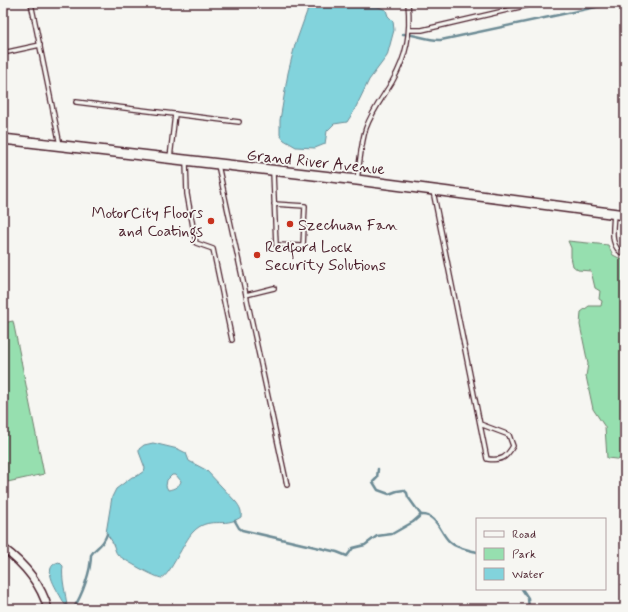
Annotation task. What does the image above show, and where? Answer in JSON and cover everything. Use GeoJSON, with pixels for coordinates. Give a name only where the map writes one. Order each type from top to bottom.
{"type":"FeatureCollection","features":[{"type":"Feature","properties":{"kind":"main road","name":"Grand River Avenue"},"geometry":{"type":"LineString","coordinates":[[3,140],[357,180],[625,214]]}},
{"type":"Feature","properties":{"kind":"street"},"geometry":{"type":"LineString","coordinates":[[3,548],[17,558],[30,575],[46,602],[48,609]]}},
{"type":"Feature","properties":{"kind":"lane"},"geometry":{"type":"LineString","coordinates":[[31,3],[60,146]]}},
{"type":"Feature","properties":{"kind":"lane"},"geometry":{"type":"LineString","coordinates":[[357,180],[366,128],[402,62],[408,42],[408,3]]}},
{"type":"Feature","properties":{"kind":"lane"},"geometry":{"type":"LineString","coordinates":[[409,30],[422,30],[533,3]]}},
{"type":"Feature","properties":{"kind":"lane"},"geometry":{"type":"LineString","coordinates":[[3,53],[40,45]]}},
{"type":"Feature","properties":{"kind":"lane"},"geometry":{"type":"LineString","coordinates":[[76,102],[239,122]]}},
{"type":"Feature","properties":{"kind":"lane"},"geometry":{"type":"LineString","coordinates":[[170,159],[175,114]]}},
{"type":"Feature","properties":{"kind":"lane"},"geometry":{"type":"LineString","coordinates":[[186,161],[187,194],[196,243],[213,248],[232,340]]}},
{"type":"Feature","properties":{"kind":"lane"},"geometry":{"type":"LineString","coordinates":[[218,165],[287,485]]}},
{"type":"Feature","properties":{"kind":"lane"},"geometry":{"type":"LineString","coordinates":[[273,171],[274,204],[276,244],[303,246],[305,206],[274,204]]}},
{"type":"Feature","properties":{"kind":"lane"},"geometry":{"type":"LineString","coordinates":[[432,190],[487,459],[502,459],[508,454],[513,446],[509,435],[480,424]]}},
{"type":"Feature","properties":{"kind":"lane"},"geometry":{"type":"LineString","coordinates":[[614,213],[613,242],[620,252],[625,255]]}},
{"type":"Feature","properties":{"kind":"lane"},"geometry":{"type":"LineString","coordinates":[[246,295],[274,288]]}},
{"type":"Feature","properties":{"kind":"green space"},"geometry":{"type":"Polygon","coordinates":[[[568,241],[608,245],[613,255],[625,261],[625,460],[607,458],[605,427],[593,409],[586,376],[588,364],[580,325],[581,312],[589,306],[601,306],[602,301],[599,299],[600,291],[595,288],[591,271],[578,270],[573,266],[571,248],[568,241]]]}},
{"type":"Feature","properties":{"kind":"green space"},"geometry":{"type":"Polygon","coordinates":[[[13,321],[44,474],[3,483],[3,323],[13,321]]]}},
{"type":"Feature","properties":{"kind":"water"},"geometry":{"type":"Polygon","coordinates":[[[310,3],[369,3],[386,10],[388,16],[393,21],[394,30],[387,56],[369,80],[347,122],[334,124],[327,131],[325,144],[315,148],[296,147],[284,140],[280,135],[280,120],[288,73],[295,45],[310,3]]]}},
{"type":"Feature","properties":{"kind":"water"},"geometry":{"type":"Polygon","coordinates":[[[153,443],[178,449],[186,453],[189,461],[206,470],[236,502],[240,507],[241,513],[241,517],[229,522],[205,524],[199,527],[189,536],[169,571],[162,578],[153,575],[118,555],[112,541],[106,533],[112,497],[116,489],[132,477],[137,476],[144,471],[145,468],[139,449],[144,445],[153,443]],[[172,475],[167,480],[166,486],[168,490],[176,487],[180,483],[181,481],[176,475],[172,475]]]}},
{"type":"Feature","properties":{"kind":"water"},"geometry":{"type":"Polygon","coordinates":[[[59,562],[63,566],[63,581],[67,607],[55,587],[50,574],[53,565],[59,562]]]}},
{"type":"Feature","properties":{"kind":"waterway"},"geometry":{"type":"LineString","coordinates":[[403,34],[441,40],[615,3]]}},
{"type":"Feature","properties":{"kind":"waterway"},"geometry":{"type":"LineString","coordinates":[[621,3],[625,9]]}},
{"type":"Feature","properties":{"kind":"waterway"},"geometry":{"type":"LineString","coordinates":[[378,469],[377,478],[373,482],[378,490],[389,494],[404,490],[421,515],[427,516],[435,521],[450,542],[459,547],[476,552]]}},
{"type":"Feature","properties":{"kind":"waterway"},"geometry":{"type":"LineString","coordinates":[[235,521],[242,530],[337,552],[347,556],[353,548],[365,545],[377,536],[392,534],[413,522],[421,515]]}},
{"type":"Feature","properties":{"kind":"waterway"},"geometry":{"type":"LineString","coordinates":[[73,609],[80,597],[85,583],[91,561],[91,555],[104,542],[107,534]]}},
{"type":"Feature","properties":{"kind":"waterway"},"geometry":{"type":"LineString","coordinates":[[523,590],[528,598],[529,609]]}},
{"type":"Feature","properties":{"kind":"place","name":"MotorCity Floors and Coatings"},"geometry":{"type":"Point","coordinates":[211,221]}},
{"type":"Feature","properties":{"kind":"place","name":"Szechuan Fan"},"geometry":{"type":"Point","coordinates":[290,224]}},
{"type":"Feature","properties":{"kind":"place","name":"Redford Lock Security Solutions"},"geometry":{"type":"Point","coordinates":[257,255]}}]}
